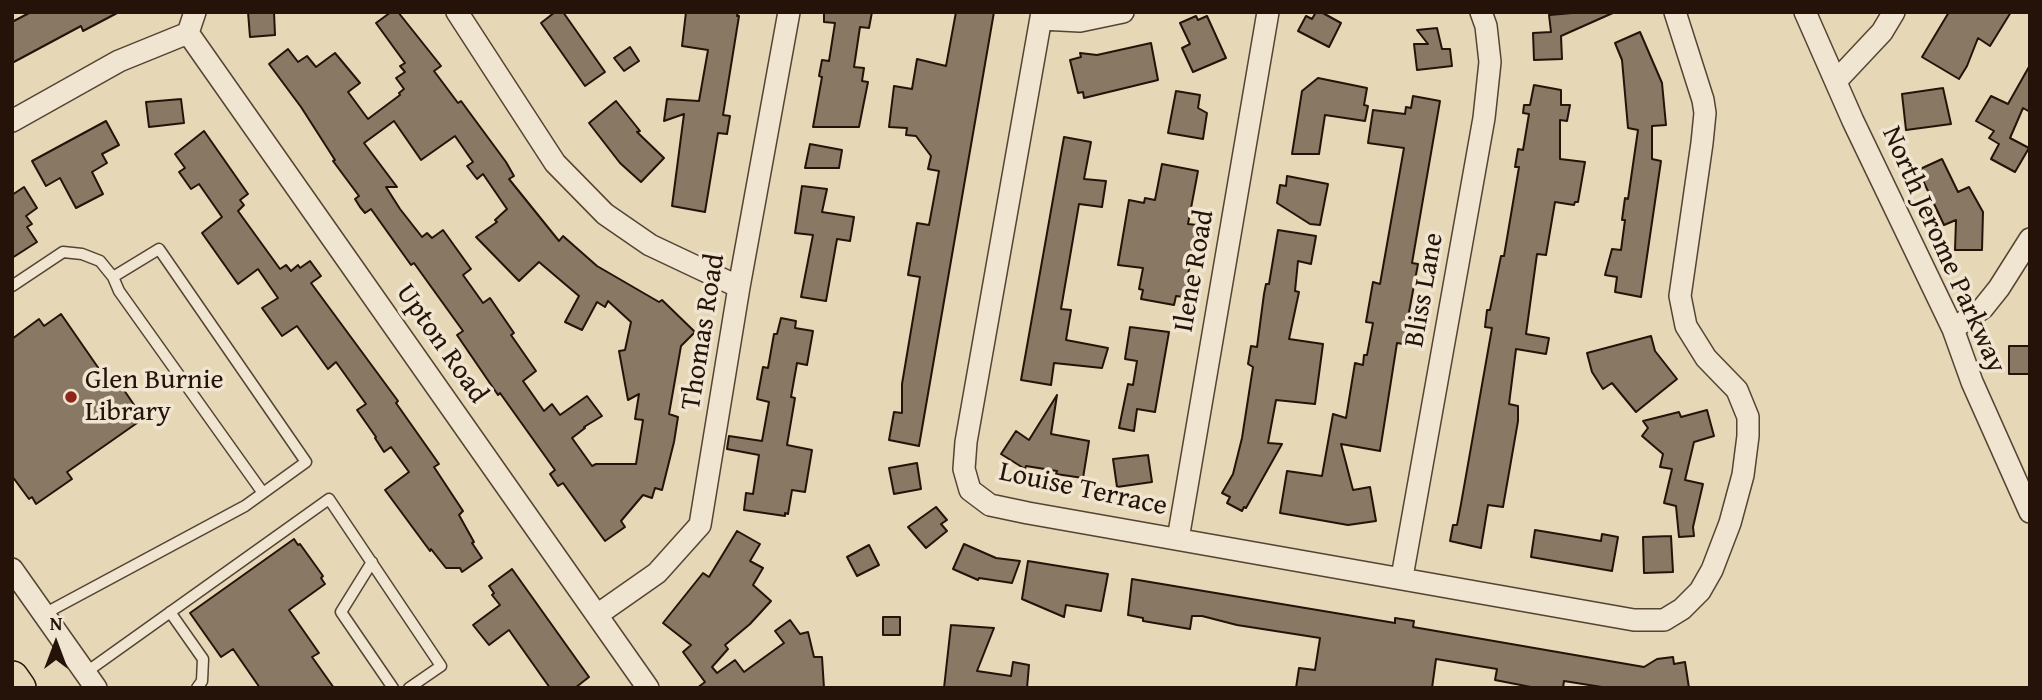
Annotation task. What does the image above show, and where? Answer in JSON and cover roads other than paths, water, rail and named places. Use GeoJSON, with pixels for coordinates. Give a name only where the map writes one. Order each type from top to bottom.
{"type":"FeatureCollection","features":[{"type":"Feature","properties":{"kind":"main road"},"geometry":{"type":"LineString","coordinates":[[12,678],[19,688]]}},
{"type":"Feature","properties":{"kind":"street"},"geometry":{"type":"LineString","coordinates":[[12,121],[119,61],[188,33],[195,12]]}},
{"type":"Feature","properties":{"kind":"street"},"geometry":{"type":"LineString","coordinates":[[457,12],[555,163],[605,214],[650,245],[739,287]]}},
{"type":"Feature","properties":{"kind":"street","name":"Thomas Road"},"geometry":{"type":"LineString","coordinates":[[597,615],[657,573],[700,525],[739,287],[789,12]]}},
{"type":"Feature","properties":{"kind":"street"},"geometry":{"type":"LineString","coordinates":[[1041,16],[1080,21],[1123,12]]}},
{"type":"Feature","properties":{"kind":"street","name":"Ilene Road"},"geometry":{"type":"LineString","coordinates":[[1178,539],[1268,12]]}},
{"type":"Feature","properties":{"kind":"street","name":"Bliss Lane"},"geometry":{"type":"LineString","coordinates":[[1402,578],[1483,118],[1490,62],[1486,26],[1481,12]]}},
{"type":"Feature","properties":{"kind":"street","name":"Louise Terrace"},"geometry":{"type":"LineString","coordinates":[[1041,16],[966,442],[964,469],[970,490],[990,505],[1634,620],[1664,620],[1682,609],[1700,591],[1712,570],[1730,523],[1743,475],[1748,436],[1748,417],[1737,390],[1706,358],[1686,326],[1680,296],[1704,113],[1703,100],[1675,12]]}},
{"type":"Feature","properties":{"kind":"street","name":"North Jerome Parkway"},"geometry":{"type":"LineString","coordinates":[[1805,12],[1853,121],[1953,329],[1972,382],[2030,512]]}},
{"type":"Feature","properties":{"kind":"street"},"geometry":{"type":"LineString","coordinates":[[1836,81],[1882,32],[1894,12]]}},
{"type":"Feature","properties":{"kind":"street","name":"Upton Road"},"geometry":{"type":"LineString","coordinates":[[188,33],[648,688]]}},
{"type":"Feature","properties":{"kind":"street"},"geometry":{"type":"LineString","coordinates":[[1953,329],[1983,308],[2000,288],[2030,239]]}},
{"type":"Feature","properties":{"kind":"street"},"geometry":{"type":"LineString","coordinates":[[12,569],[90,680]]}},
{"type":"Feature","properties":{"kind":"lane"},"geometry":{"type":"LineString","coordinates":[[44,614],[245,506],[306,462],[159,249],[113,277]]}},
{"type":"Feature","properties":{"kind":"lane"},"geometry":{"type":"LineString","coordinates":[[12,286],[63,252],[82,254],[100,261],[113,277],[118,291],[263,493]]}},
{"type":"Feature","properties":{"kind":"lane"},"geometry":{"type":"LineString","coordinates":[[90,680],[170,612],[329,499],[441,666],[409,688]]}},
{"type":"Feature","properties":{"kind":"lane"},"geometry":{"type":"LineString","coordinates":[[372,562],[341,612],[393,688]]}},
{"type":"Feature","properties":{"kind":"lane"},"geometry":{"type":"LineString","coordinates":[[170,612],[203,659],[202,681],[197,688]]}},
{"type":"Feature","properties":{"kind":"place","name":"Glen Burnie Library"},"geometry":{"type":"Point","coordinates":[71,397]}}]}
